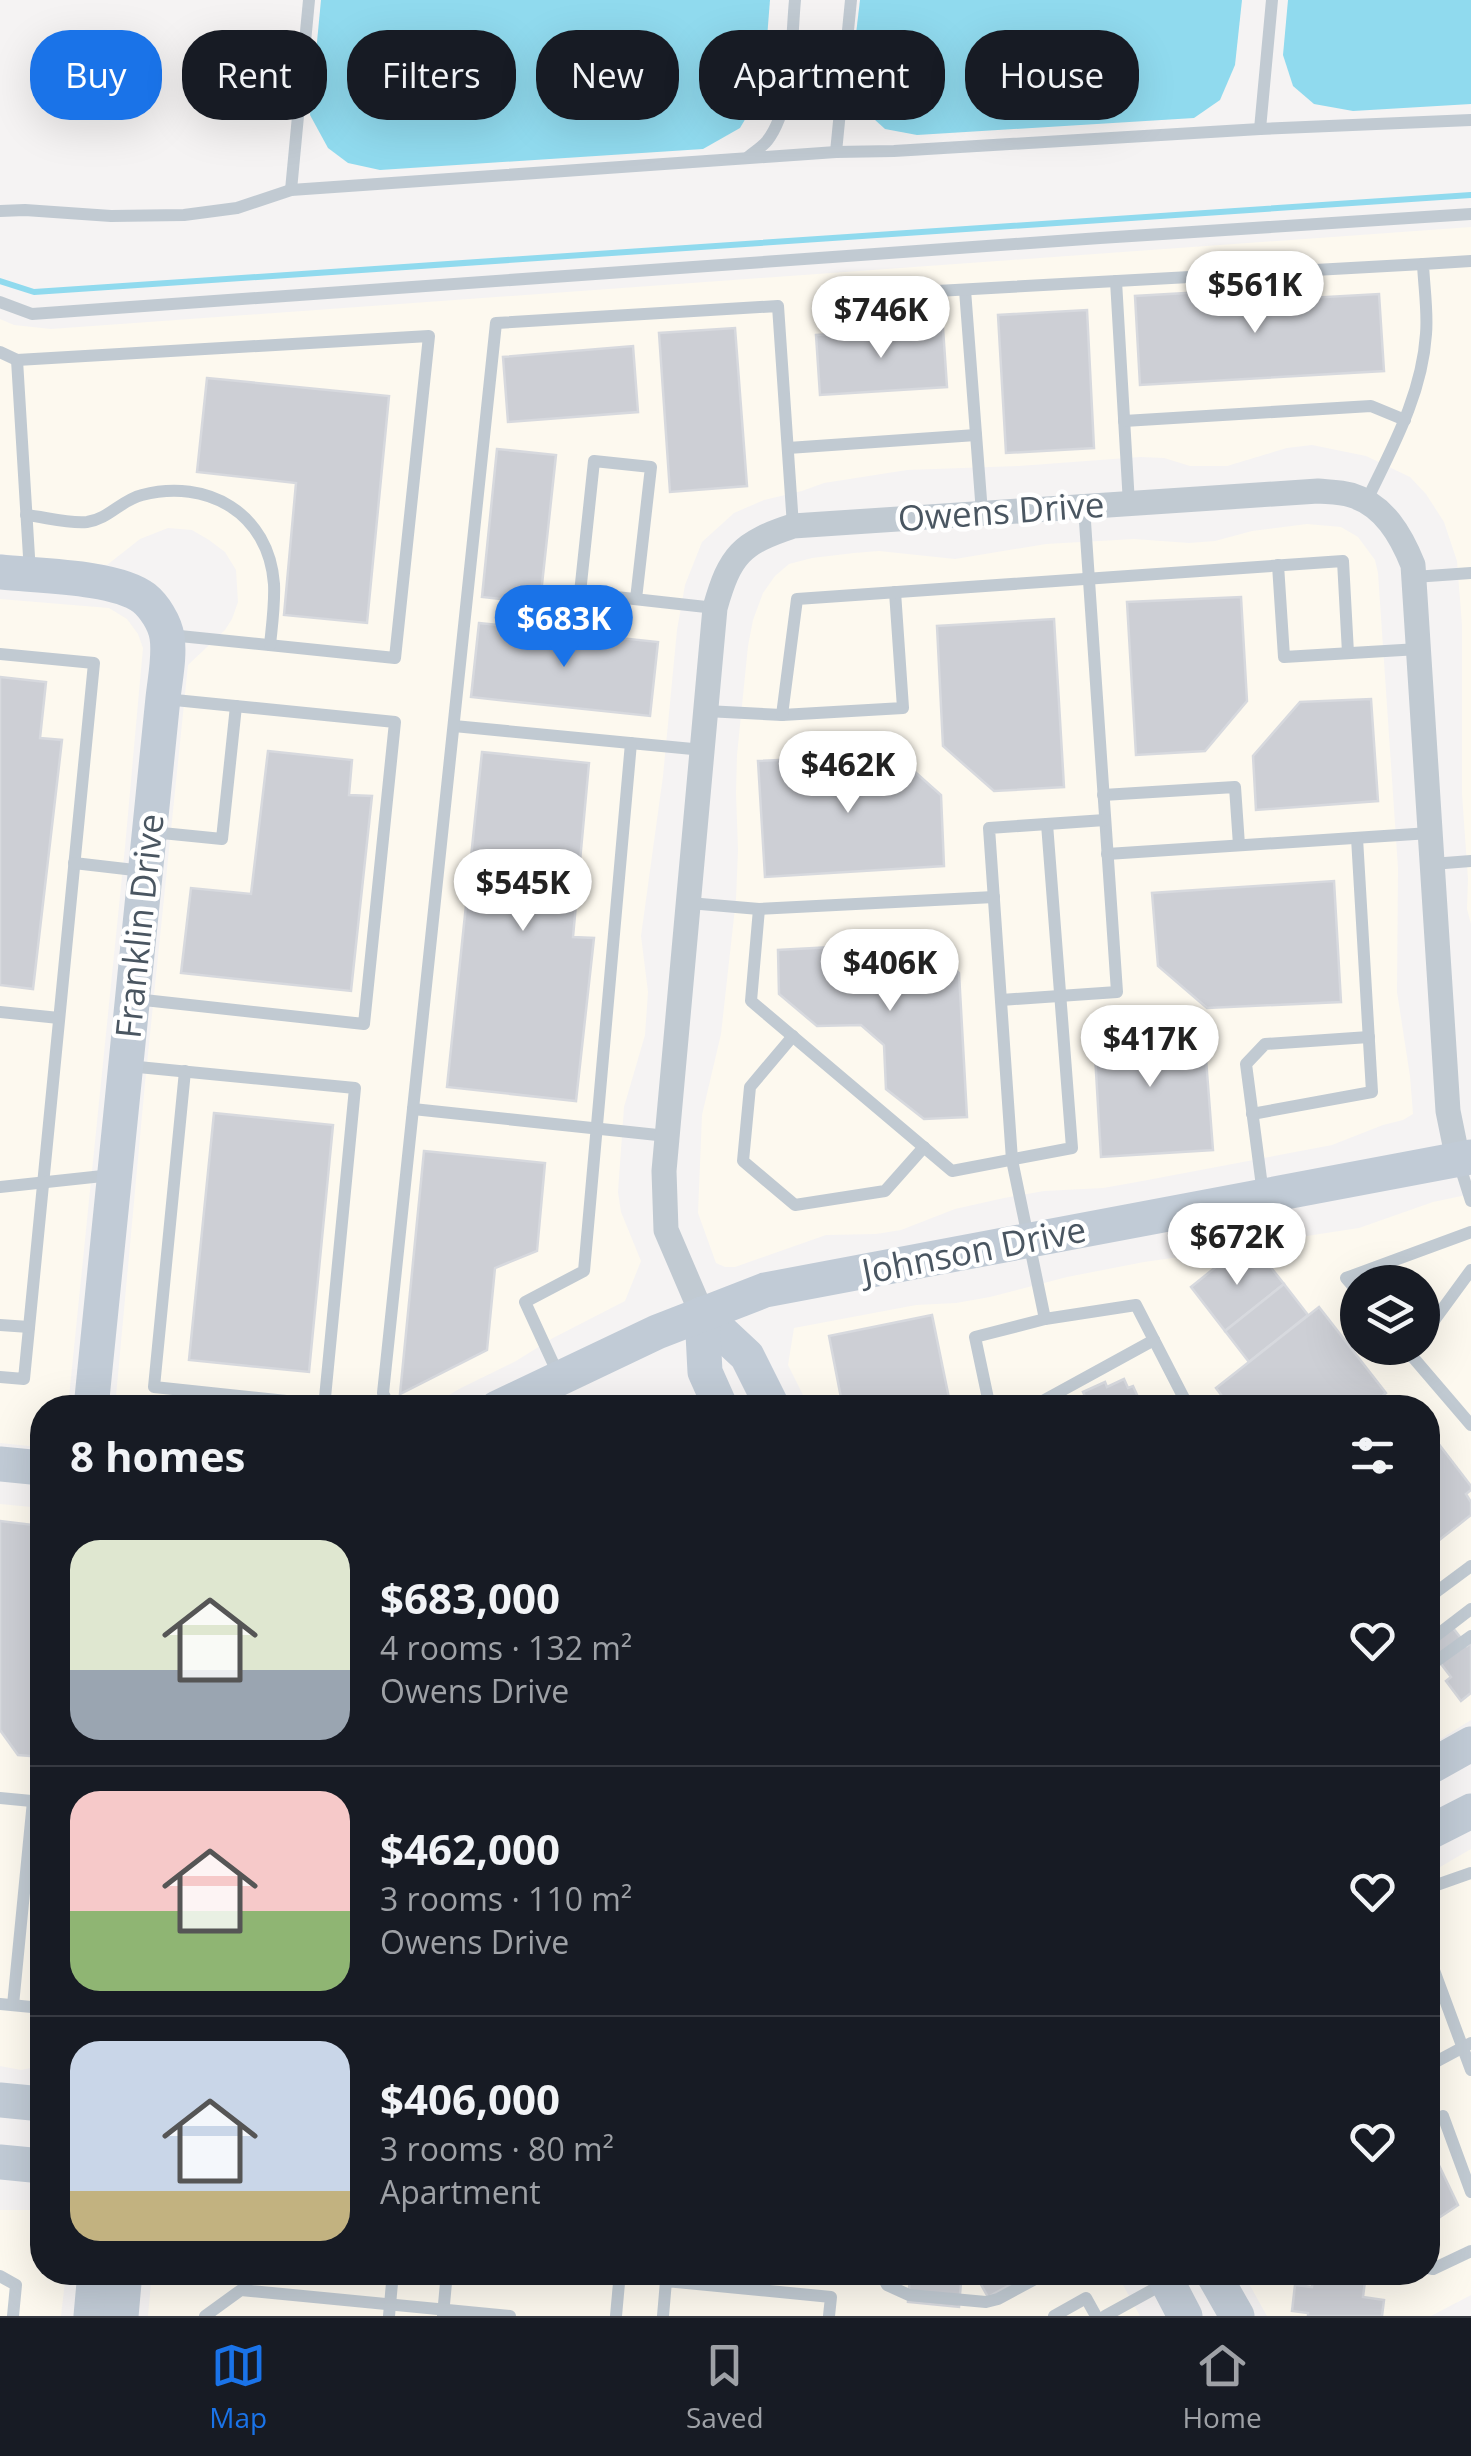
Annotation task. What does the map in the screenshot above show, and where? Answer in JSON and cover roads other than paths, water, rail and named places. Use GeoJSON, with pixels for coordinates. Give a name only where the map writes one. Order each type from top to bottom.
{"type":"FeatureCollection","features":[{"type":"Feature","properties":{"kind":"street","name":"Owens Drive"},"geometry":{"type":"LineString","coordinates":[[715,1395],[705,1372],[702,1314],[666,1230],[664,1171],[688,903],[715,608],[723,578],[739,552],[762,536],[793,526],[1318,491],[1352,496],[1379,511],[1402,536],[1413,565],[1448,1112],[1465,1158]]}},
{"type":"Feature","properties":{"kind":"street"},"geometry":{"type":"LineString","coordinates":[[15,574],[108,583],[128,590],[144,598],[157,612],[167,635]]}},
{"type":"Feature","properties":{"kind":"street","name":"Franklin Drive"},"geometry":{"type":"LineString","coordinates":[[92,1395],[167,635]]}},
{"type":"Feature","properties":{"kind":"street","name":"Johnson Drive"},"geometry":{"type":"LineString","coordinates":[[524,1395],[658,1331],[765,1290],[1465,1158]]}},
{"type":"Feature","properties":{"kind":"street","name":"Owens Drive"},"geometry":{"type":"LineString","coordinates":[[702,1314],[747,1356],[766,1395]]}},
{"type":"Feature","properties":{"kind":"street"},"geometry":{"type":"LineString","coordinates":[[0,1464],[30,1467]]}},
{"type":"Feature","properties":{"kind":"street"},"geometry":{"type":"LineString","coordinates":[[1440,1761],[1471,1744]]}},
{"type":"Feature","properties":{"kind":"street"},"geometry":{"type":"LineString","coordinates":[[1440,1828],[1471,1811]]}},
{"type":"Feature","properties":{"kind":"street"},"geometry":{"type":"LineString","coordinates":[[0,2100],[30,2103]]}},
{"type":"Feature","properties":{"kind":"street"},"geometry":{"type":"LineString","coordinates":[[91,2316],[105,2285]]}},
{"type":"Feature","properties":{"kind":"street"},"geometry":{"type":"LineString","coordinates":[[113,2285],[121,2316]]}},
{"type":"Feature","properties":{"kind":"street"},"geometry":{"type":"LineString","coordinates":[[1169,2285],[1186,2316]]}},
{"type":"Feature","properties":{"kind":"street"},"geometry":{"type":"LineString","coordinates":[[1219,2285],[1237,2316]]}},
{"type":"Feature","properties":{"kind":"lane"},"geometry":{"type":"LineString","coordinates":[[291,190],[309,0]]}},
{"type":"Feature","properties":{"kind":"lane"},"geometry":{"type":"LineString","coordinates":[[746,158],[767,141],[781,113],[795,0]]}},
{"type":"Feature","properties":{"kind":"lane"},"geometry":{"type":"LineString","coordinates":[[836,152],[851,0]]}},
{"type":"Feature","properties":{"kind":"lane"},"geometry":{"type":"LineString","coordinates":[[1260,129],[1272,0]]}},
{"type":"Feature","properties":{"kind":"lane"},"geometry":{"type":"LineString","coordinates":[[0,211],[111,216],[184,214],[237,208],[291,190],[836,152],[1471,120]]}},
{"type":"Feature","properties":{"kind":"lane"},"geometry":{"type":"LineString","coordinates":[[0,302],[32,314],[1471,214]]}},
{"type":"Feature","properties":{"kind":"lane"},"geometry":{"type":"LineString","coordinates":[[901,293],[1471,262]]}},
{"type":"Feature","properties":{"kind":"lane"},"geometry":{"type":"LineString","coordinates":[[1365,503],[1418,387],[1426,333],[1423,264]]}},
{"type":"Feature","properties":{"kind":"lane"},"geometry":{"type":"LineString","coordinates":[[1116,281],[1129,504]]}},
{"type":"Feature","properties":{"kind":"lane"},"geometry":{"type":"LineString","coordinates":[[966,290],[982,513]]}},
{"type":"Feature","properties":{"kind":"lane"},"geometry":{"type":"LineString","coordinates":[[384,1395],[496,323],[778,306],[793,526]]}},
{"type":"Feature","properties":{"kind":"lane"},"geometry":{"type":"LineString","coordinates":[[0,352],[17,360],[430,336],[395,658],[167,635]]}},
{"type":"Feature","properties":{"kind":"lane"},"geometry":{"type":"LineString","coordinates":[[15,574],[26,515],[17,360]]}},
{"type":"Feature","properties":{"kind":"lane"},"geometry":{"type":"LineString","coordinates":[[1124,421],[1371,406],[1405,420]]}},
{"type":"Feature","properties":{"kind":"lane"},"geometry":{"type":"LineString","coordinates":[[788,448],[976,435]]}},
{"type":"Feature","properties":{"kind":"lane"},"geometry":{"type":"LineString","coordinates":[[636,599],[651,467],[594,461],[580,593],[715,608]]}},
{"type":"Feature","properties":{"kind":"lane"},"geometry":{"type":"LineString","coordinates":[[26,515],[84,522],[105,518],[136,496],[189,490],[213,496],[245,519],[265,548],[274,583],[270,645]]}},
{"type":"Feature","properties":{"kind":"lane"},"geometry":{"type":"LineString","coordinates":[[1001,1000],[1116,992],[1084,507]]}},
{"type":"Feature","properties":{"kind":"lane"},"geometry":{"type":"LineString","coordinates":[[782,716],[797,599],[1343,561],[1348,653]]}},
{"type":"Feature","properties":{"kind":"lane"},"geometry":{"type":"LineString","coordinates":[[1278,564],[1284,656],[1418,649]]}},
{"type":"Feature","properties":{"kind":"lane"},"geometry":{"type":"LineString","coordinates":[[1414,577],[1471,573]]}},
{"type":"Feature","properties":{"kind":"lane"},"geometry":{"type":"LineString","coordinates":[[706,711],[782,716],[903,708],[895,592]]}},
{"type":"Feature","properties":{"kind":"lane"},"geometry":{"type":"LineString","coordinates":[[0,654],[94,663],[24,1379],[0,1377]]}},
{"type":"Feature","properties":{"kind":"lane"},"geometry":{"type":"LineString","coordinates":[[132,998],[364,1024],[395,722],[163,698]]}},
{"type":"Feature","properties":{"kind":"lane"},"geometry":{"type":"LineString","coordinates":[[149,832],[222,839],[236,706]]}},
{"type":"Feature","properties":{"kind":"lane"},"geometry":{"type":"LineString","coordinates":[[454,726],[702,750]]}},
{"type":"Feature","properties":{"kind":"lane"},"geometry":{"type":"LineString","coordinates":[[560,1378],[525,1302],[584,1271],[630,742]]}},
{"type":"Feature","properties":{"kind":"lane"},"geometry":{"type":"LineString","coordinates":[[1103,795],[1235,787],[1239,845]]}},
{"type":"Feature","properties":{"kind":"lane"},"geometry":{"type":"LineString","coordinates":[[1044,1319],[1012,1160],[989,828],[1105,820]]}},
{"type":"Feature","properties":{"kind":"lane"},"geometry":{"type":"LineString","coordinates":[[759,909],[751,1001],[952,1171],[1072,1148],[1048,824]]}},
{"type":"Feature","properties":{"kind":"lane"},"geometry":{"type":"LineString","coordinates":[[1107,854],[1430,833]]}},
{"type":"Feature","properties":{"kind":"lane"},"geometry":{"type":"LineString","coordinates":[[1252,1114],[1372,1092],[1357,838]]}},
{"type":"Feature","properties":{"kind":"lane"},"geometry":{"type":"LineString","coordinates":[[1432,864],[1471,862]]}},
{"type":"Feature","properties":{"kind":"lane"},"geometry":{"type":"LineString","coordinates":[[74,863],[145,871]]}},
{"type":"Feature","properties":{"kind":"lane"},"geometry":{"type":"LineString","coordinates":[[688,903],[759,909],[994,897]]}},
{"type":"Feature","properties":{"kind":"lane"},"geometry":{"type":"LineString","coordinates":[[0,1012],[59,1018]]}},
{"type":"Feature","properties":{"kind":"lane"},"geometry":{"type":"LineString","coordinates":[[793,1036],[750,1087],[743,1161],[795,1205],[885,1191],[924,1147]]}},
{"type":"Feature","properties":{"kind":"lane"},"geometry":{"type":"LineString","coordinates":[[1263,1196],[1246,1064],[1265,1044],[1369,1036]]}},
{"type":"Feature","properties":{"kind":"lane"},"geometry":{"type":"LineString","coordinates":[[126,1066],[355,1088],[325,1395]]}},
{"type":"Feature","properties":{"kind":"lane"},"geometry":{"type":"LineString","coordinates":[[184,1071],[154,1388],[220,1395]]}},
{"type":"Feature","properties":{"kind":"lane"},"geometry":{"type":"LineString","coordinates":[[413,1108],[668,1136]]}},
{"type":"Feature","properties":{"kind":"lane"},"geometry":{"type":"LineString","coordinates":[[1465,1158],[1471,1201]]}},
{"type":"Feature","properties":{"kind":"lane"},"geometry":{"type":"LineString","coordinates":[[0,1187],[115,1175]]}},
{"type":"Feature","properties":{"kind":"lane"},"geometry":{"type":"LineString","coordinates":[[1381,1265],[1471,1232]]}},
{"type":"Feature","properties":{"kind":"lane"},"geometry":{"type":"LineString","coordinates":[[1440,1313],[1471,1270]]}},
{"type":"Feature","properties":{"kind":"lane"},"geometry":{"type":"LineString","coordinates":[[987,1395],[975,1338],[1044,1319],[1136,1305],[1182,1395]]}},
{"type":"Feature","properties":{"kind":"lane"},"geometry":{"type":"LineString","coordinates":[[0,1325],[29,1327]]}},
{"type":"Feature","properties":{"kind":"lane"},"geometry":{"type":"LineString","coordinates":[[1054,1395],[1154,1340]]}},
{"type":"Feature","properties":{"kind":"lane"},"geometry":{"type":"LineString","coordinates":[[1422,1365],[1471,1425]]}},
{"type":"Feature","properties":{"kind":"lane"},"geometry":{"type":"LineString","coordinates":[[1440,1589],[1471,1566]]}},
{"type":"Feature","properties":{"kind":"lane"},"geometry":{"type":"LineString","coordinates":[[1440,1633],[1471,1609]]}},
{"type":"Feature","properties":{"kind":"lane"},"geometry":{"type":"LineString","coordinates":[[1440,1658],[1471,1636]]}},
{"type":"Feature","properties":{"kind":"lane"},"geometry":{"type":"LineString","coordinates":[[0,1798],[30,1801]]}},
{"type":"Feature","properties":{"kind":"lane"},"geometry":{"type":"LineString","coordinates":[[6,2004],[30,1852]]}},
{"type":"Feature","properties":{"kind":"lane"},"geometry":{"type":"LineString","coordinates":[[1440,1884],[1471,1873]]}},
{"type":"Feature","properties":{"kind":"lane"},"geometry":{"type":"LineString","coordinates":[[1440,1983],[1466,2045],[1471,2070]]}},
{"type":"Feature","properties":{"kind":"lane"},"geometry":{"type":"LineString","coordinates":[[1440,2059],[1466,2045]]}},
{"type":"Feature","properties":{"kind":"lane"},"geometry":{"type":"LineString","coordinates":[[1440,2118],[1443,2116],[1471,2192]]}},
{"type":"Feature","properties":{"kind":"lane"},"geometry":{"type":"LineString","coordinates":[[1440,2266],[1471,2251]]}},
{"type":"Feature","properties":{"kind":"lane"},"geometry":{"type":"LineString","coordinates":[[0,2276],[16,2284],[13,2316]]}},
{"type":"Feature","properties":{"kind":"lane"},"geometry":{"type":"LineString","coordinates":[[389,2310],[392,2285]]}},
{"type":"Feature","properties":{"kind":"lane"},"geometry":{"type":"LineString","coordinates":[[443,2313],[446,2285]]}},
{"type":"Feature","properties":{"kind":"lane"},"geometry":{"type":"LineString","coordinates":[[616,2316],[619,2285]]}},
{"type":"Feature","properties":{"kind":"lane"},"geometry":{"type":"LineString","coordinates":[[662,2316],[666,2285]]}},
{"type":"Feature","properties":{"kind":"lane"},"geometry":{"type":"LineString","coordinates":[[707,2285],[831,2297],[829,2316]]}},
{"type":"Feature","properties":{"kind":"lane"},"geometry":{"type":"LineString","coordinates":[[887,2285],[909,2295],[986,2302],[1024,2285]]}},
{"type":"Feature","properties":{"kind":"lane"},"geometry":{"type":"LineString","coordinates":[[1105,2316],[1153,2285]]}},
{"type":"Feature","properties":{"kind":"lane"},"geometry":{"type":"LineString","coordinates":[[205,2316],[241,2290],[389,2310],[510,2316]]}},
{"type":"Feature","properties":{"kind":"lane"},"geometry":{"type":"LineString","coordinates":[[1054,2316],[1086,2298],[1096,2316]]}},
{"type":"Feature","properties":{"kind":"water"},"geometry":{"type":"Polygon","coordinates":[[[321,0],[770,0],[768,30],[699,30],[699,120],[745,120],[740,128],[703,149],[380,170],[348,163],[328,148],[313,120],[327,120],[327,30],[318,30],[321,0]]]}},
{"type":"Feature","properties":{"kind":"water"},"geometry":{"type":"Polygon","coordinates":[[[860,0],[1242,0],[1235,65],[1220,100],[1194,118],[917,135],[885,129],[875,120],[945,120],[945,30],[856,30],[860,0]]]}},
{"type":"Feature","properties":{"kind":"water"},"geometry":{"type":"Polygon","coordinates":[[[1288,0],[1471,0],[1471,104],[1353,111],[1314,104],[1293,86],[1283,55],[1288,0]]]}},
{"type":"Feature","properties":{"kind":"waterway"},"geometry":{"type":"LineString","coordinates":[[0,281],[34,292],[1471,195]]}}]}
